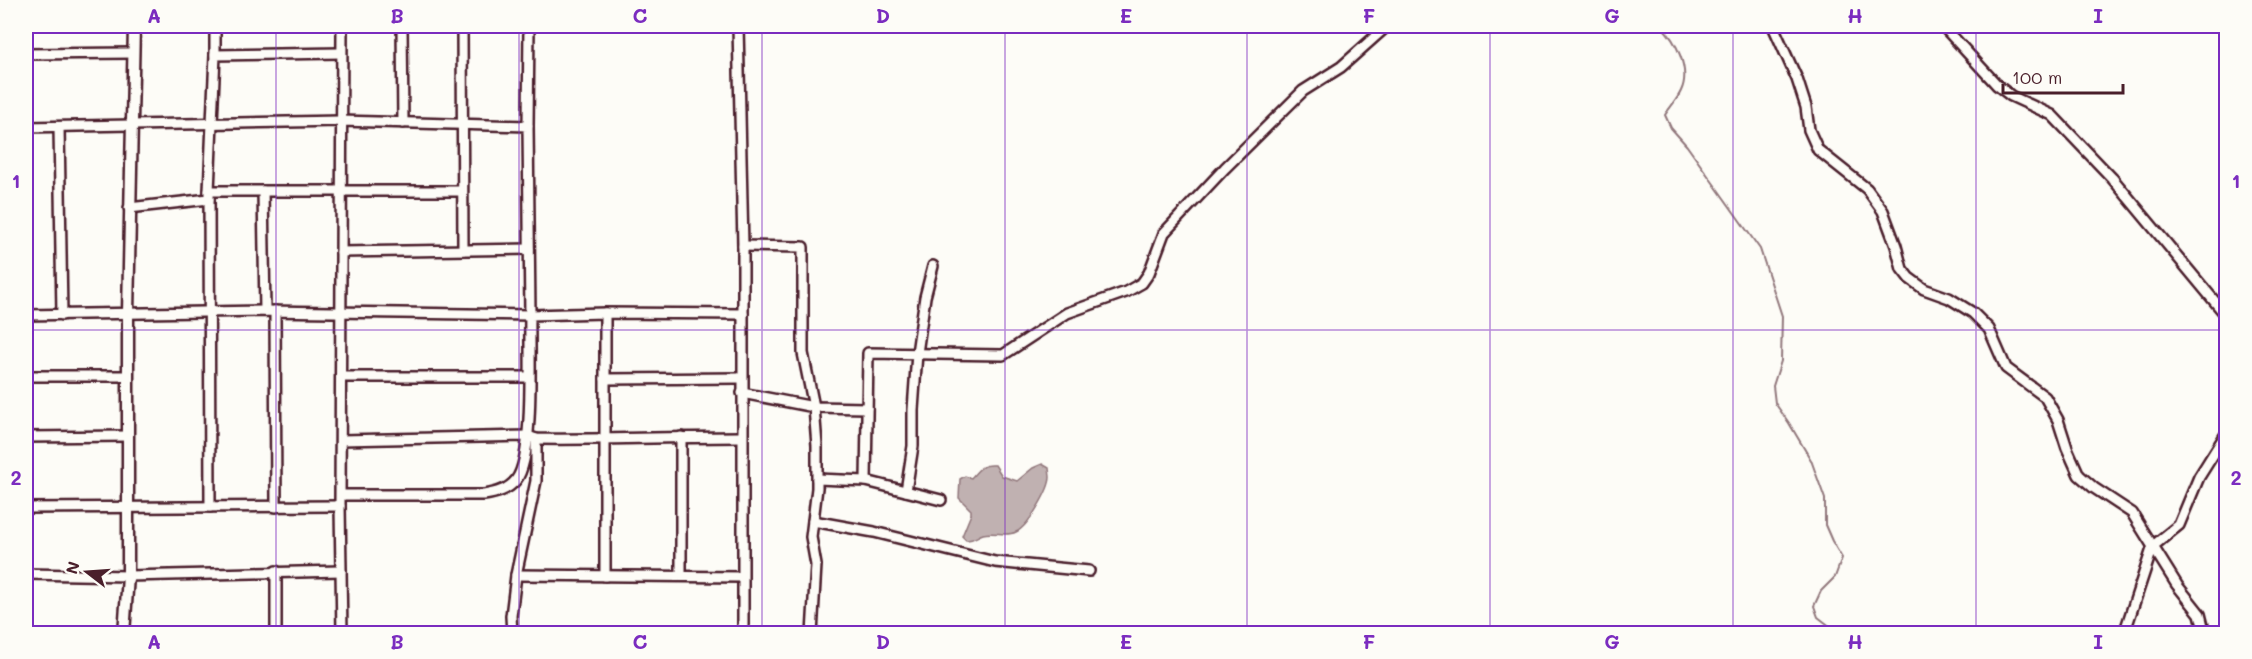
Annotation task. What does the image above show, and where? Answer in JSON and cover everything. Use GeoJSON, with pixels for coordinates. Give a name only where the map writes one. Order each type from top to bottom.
{"type":"FeatureCollection","features":[{"type":"Feature","properties":{"kind":"street"},"geometry":{"type":"LineString","coordinates":[[134,26],[129,208],[128,576],[124,633],[140,633]]}},
{"type":"Feature","properties":{"kind":"street"},"geometry":{"type":"LineString","coordinates":[[210,507],[209,195],[215,26]]}},
{"type":"Feature","properties":{"kind":"street"},"geometry":{"type":"LineString","coordinates":[[342,26],[340,121],[342,633]]}},
{"type":"Feature","properties":{"kind":"street"},"geometry":{"type":"LineString","coordinates":[[402,26],[403,123]]}},
{"type":"Feature","properties":{"kind":"street"},"geometry":{"type":"LineString","coordinates":[[462,26],[463,250]]}},
{"type":"Feature","properties":{"kind":"street"},"geometry":{"type":"LineString","coordinates":[[512,633],[516,575],[536,481],[529,377],[529,26]]}},
{"type":"Feature","properties":{"kind":"street"},"geometry":{"type":"LineString","coordinates":[[738,26],[743,246],[741,437],[743,633]]}},
{"type":"Feature","properties":{"kind":"street"},"geometry":{"type":"LineString","coordinates":[[866,481],[868,353],[1003,355],[1067,313],[1126,292],[1142,283],[1149,273],[1164,233],[1225,168],[1303,90],[1341,66],[1387,26]]}},
{"type":"Feature","properties":{"kind":"street"},"geometry":{"type":"LineString","coordinates":[[1773,26],[1797,79],[1806,106],[1809,130],[1818,150],[1867,189],[1883,211],[1902,268],[1909,278],[1924,289],[1948,298],[1973,313],[1989,329],[2006,368],[2045,397],[2058,420],[2079,474],[2094,488],[2132,513],[2177,585],[2200,614],[2205,633]]}},
{"type":"Feature","properties":{"kind":"street"},"geometry":{"type":"LineString","coordinates":[[1943,26],[1997,85],[2011,96],[2052,115],[2112,178],[2226,315]]}},
{"type":"Feature","properties":{"kind":"street"},"geometry":{"type":"LineString","coordinates":[[26,54],[133,53]]}},
{"type":"Feature","properties":{"kind":"street"},"geometry":{"type":"LineString","coordinates":[[215,55],[341,53]]}},
{"type":"Feature","properties":{"kind":"street"},"geometry":{"type":"LineString","coordinates":[[26,127],[340,121],[528,126]]}},
{"type":"Feature","properties":{"kind":"street"},"geometry":{"type":"LineString","coordinates":[[59,127],[62,315]]}},
{"type":"Feature","properties":{"kind":"street"},"geometry":{"type":"LineString","coordinates":[[129,208],[209,195],[263,191],[462,191]]}},
{"type":"Feature","properties":{"kind":"street"},"geometry":{"type":"LineString","coordinates":[[263,191],[270,311],[276,507]]}},
{"type":"Feature","properties":{"kind":"street"},"geometry":{"type":"LineString","coordinates":[[743,246],[803,247],[803,353],[814,407],[816,478],[811,537],[816,565],[812,633]]}},
{"type":"Feature","properties":{"kind":"street"},"geometry":{"type":"LineString","coordinates":[[341,252],[529,249]]}},
{"type":"Feature","properties":{"kind":"street"},"geometry":{"type":"LineString","coordinates":[[906,491],[913,446],[913,410],[918,353],[925,297],[933,266]]}},
{"type":"Feature","properties":{"kind":"street"},"geometry":{"type":"LineString","coordinates":[[26,315],[208,311],[530,315],[743,314]]}},
{"type":"Feature","properties":{"kind":"street"},"geometry":{"type":"LineString","coordinates":[[604,313],[605,576]]}},
{"type":"Feature","properties":{"kind":"street"},"geometry":{"type":"LineString","coordinates":[[26,376],[128,376]]}},
{"type":"Feature","properties":{"kind":"street"},"geometry":{"type":"LineString","coordinates":[[341,377],[529,377]]}},
{"type":"Feature","properties":{"kind":"street"},"geometry":{"type":"LineString","coordinates":[[605,380],[742,378]]}},
{"type":"Feature","properties":{"kind":"street"},"geometry":{"type":"LineString","coordinates":[[742,393],[814,407],[867,408]]}},
{"type":"Feature","properties":{"kind":"street"},"geometry":{"type":"LineString","coordinates":[[2124,633],[2153,546],[2179,525],[2199,477],[2226,434]]}},
{"type":"Feature","properties":{"kind":"street"},"geometry":{"type":"LineString","coordinates":[[26,437],[128,436]]}},
{"type":"Feature","properties":{"kind":"street"},"geometry":{"type":"LineString","coordinates":[[341,440],[532,438],[606,440],[681,436],[741,437]]}},
{"type":"Feature","properties":{"kind":"street"},"geometry":{"type":"LineString","coordinates":[[681,436],[681,576]]}},
{"type":"Feature","properties":{"kind":"street"},"geometry":{"type":"LineString","coordinates":[[340,495],[484,495],[502,492],[517,479],[532,438]]}},
{"type":"Feature","properties":{"kind":"street"},"geometry":{"type":"LineString","coordinates":[[816,478],[866,481],[941,500]]}},
{"type":"Feature","properties":{"kind":"street"},"geometry":{"type":"LineString","coordinates":[[26,508],[340,506]]}},
{"type":"Feature","properties":{"kind":"street"},"geometry":{"type":"LineString","coordinates":[[813,521],[874,532],[995,562],[1089,572]]}},
{"type":"Feature","properties":{"kind":"street"},"geometry":{"type":"LineString","coordinates":[[276,571],[276,633]]}},
{"type":"Feature","properties":{"kind":"street"},"geometry":{"type":"LineString","coordinates":[[26,574],[128,576],[341,571]]}},
{"type":"Feature","properties":{"kind":"street"},"geometry":{"type":"LineString","coordinates":[[516,575],[742,577]]}},
{"type":"Feature","properties":{"kind":"shaded area"},"geometry":{"type":"Polygon","coordinates":[[[1042,464],[1049,468],[1049,483],[1038,507],[1021,529],[1004,534],[987,533],[969,540],[962,536],[971,510],[959,498],[960,479],[965,476],[971,478],[981,468],[995,465],[1002,476],[1017,481],[1042,464]]]}},
{"type":"Feature","properties":{"kind":"waterway"},"geometry":{"type":"LineString","coordinates":[[1661,26],[1677,47],[1684,74],[1681,91],[1665,115],[1671,128],[1687,146],[1760,249],[1782,316],[1781,361],[1773,386],[1775,403],[1811,460],[1825,499],[1825,525],[1842,558],[1835,577],[1821,591],[1814,606],[1818,617],[1840,634]]}}]}
